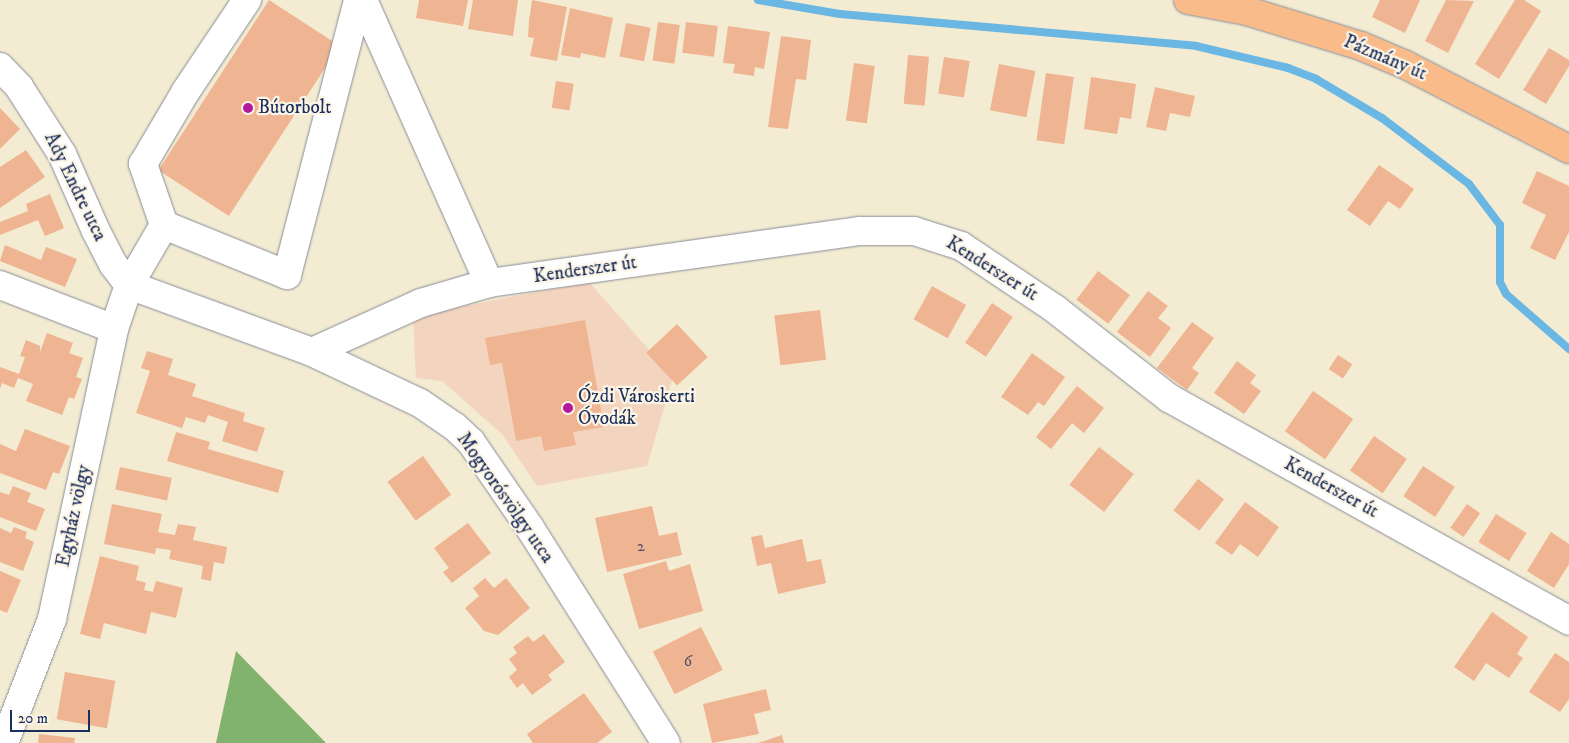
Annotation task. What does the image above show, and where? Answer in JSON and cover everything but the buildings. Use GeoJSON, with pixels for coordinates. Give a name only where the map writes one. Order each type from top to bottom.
{"type":"FeatureCollection","features":[{"type":"Feature","properties":{"kind":"main road","name":"Pázmány út"},"geometry":{"type":"LineString","coordinates":[[1188,0],[1256,13],[1361,46],[1406,65],[1569,149]]}},
{"type":"Feature","properties":{"kind":"street"},"geometry":{"type":"LineString","coordinates":[[247,0],[186,91],[143,164],[164,225],[287,275],[358,0]]}},
{"type":"Feature","properties":{"kind":"street"},"geometry":{"type":"LineString","coordinates":[[363,0],[489,283]]}},
{"type":"Feature","properties":{"kind":"street","name":"Ady Endre utca"},"geometry":{"type":"LineString","coordinates":[[0,67],[19,88],[62,154],[96,232],[113,264],[129,285]]}},
{"type":"Feature","properties":{"kind":"street","name":"Egyház völgy"},"geometry":{"type":"LineString","coordinates":[[4,743],[52,619],[114,329],[129,285],[164,225]]}},
{"type":"Feature","properties":{"kind":"street","name":"Kenderszer út"},"geometry":{"type":"LineString","coordinates":[[312,352],[421,303],[489,283],[860,231],[914,231],[937,236],[961,246],[1056,309],[1169,398],[1569,621]]}},
{"type":"Feature","properties":{"kind":"street"},"geometry":{"type":"LineString","coordinates":[[0,285],[114,329]]}},
{"type":"Feature","properties":{"kind":"street","name":"Mogyorósvölgy utca"},"geometry":{"type":"LineString","coordinates":[[129,285],[312,352],[420,402],[471,442],[530,528],[666,743]]}},
{"type":"Feature","properties":{"kind":"shaded area","name":"Ózdi Városkerti Óvodák"},"geometry":{"type":"Polygon","coordinates":[[[589,282],[673,377],[647,466],[537,486],[502,434],[442,381],[416,378],[413,316],[589,282]]]}},
{"type":"Feature","properties":{"kind":"green space"},"geometry":{"type":"Polygon","coordinates":[[[236,651],[326,743],[216,743],[236,651]]]}},
{"type":"Feature","properties":{"kind":"waterway"},"geometry":{"type":"LineString","coordinates":[[758,0],[840,14],[1196,46],[1288,68],[1316,79],[1382,118],[1469,184],[1500,225],[1500,282],[1506,294],[1569,349]]}},
{"type":"Feature","properties":{"kind":"place","name":"Bútorbolt"},"geometry":{"type":"Point","coordinates":[248,108]}},
{"type":"Feature","properties":{"kind":"place","name":"Ózdi Városkerti Óvodák"},"geometry":{"type":"Point","coordinates":[568,408]}}]}
